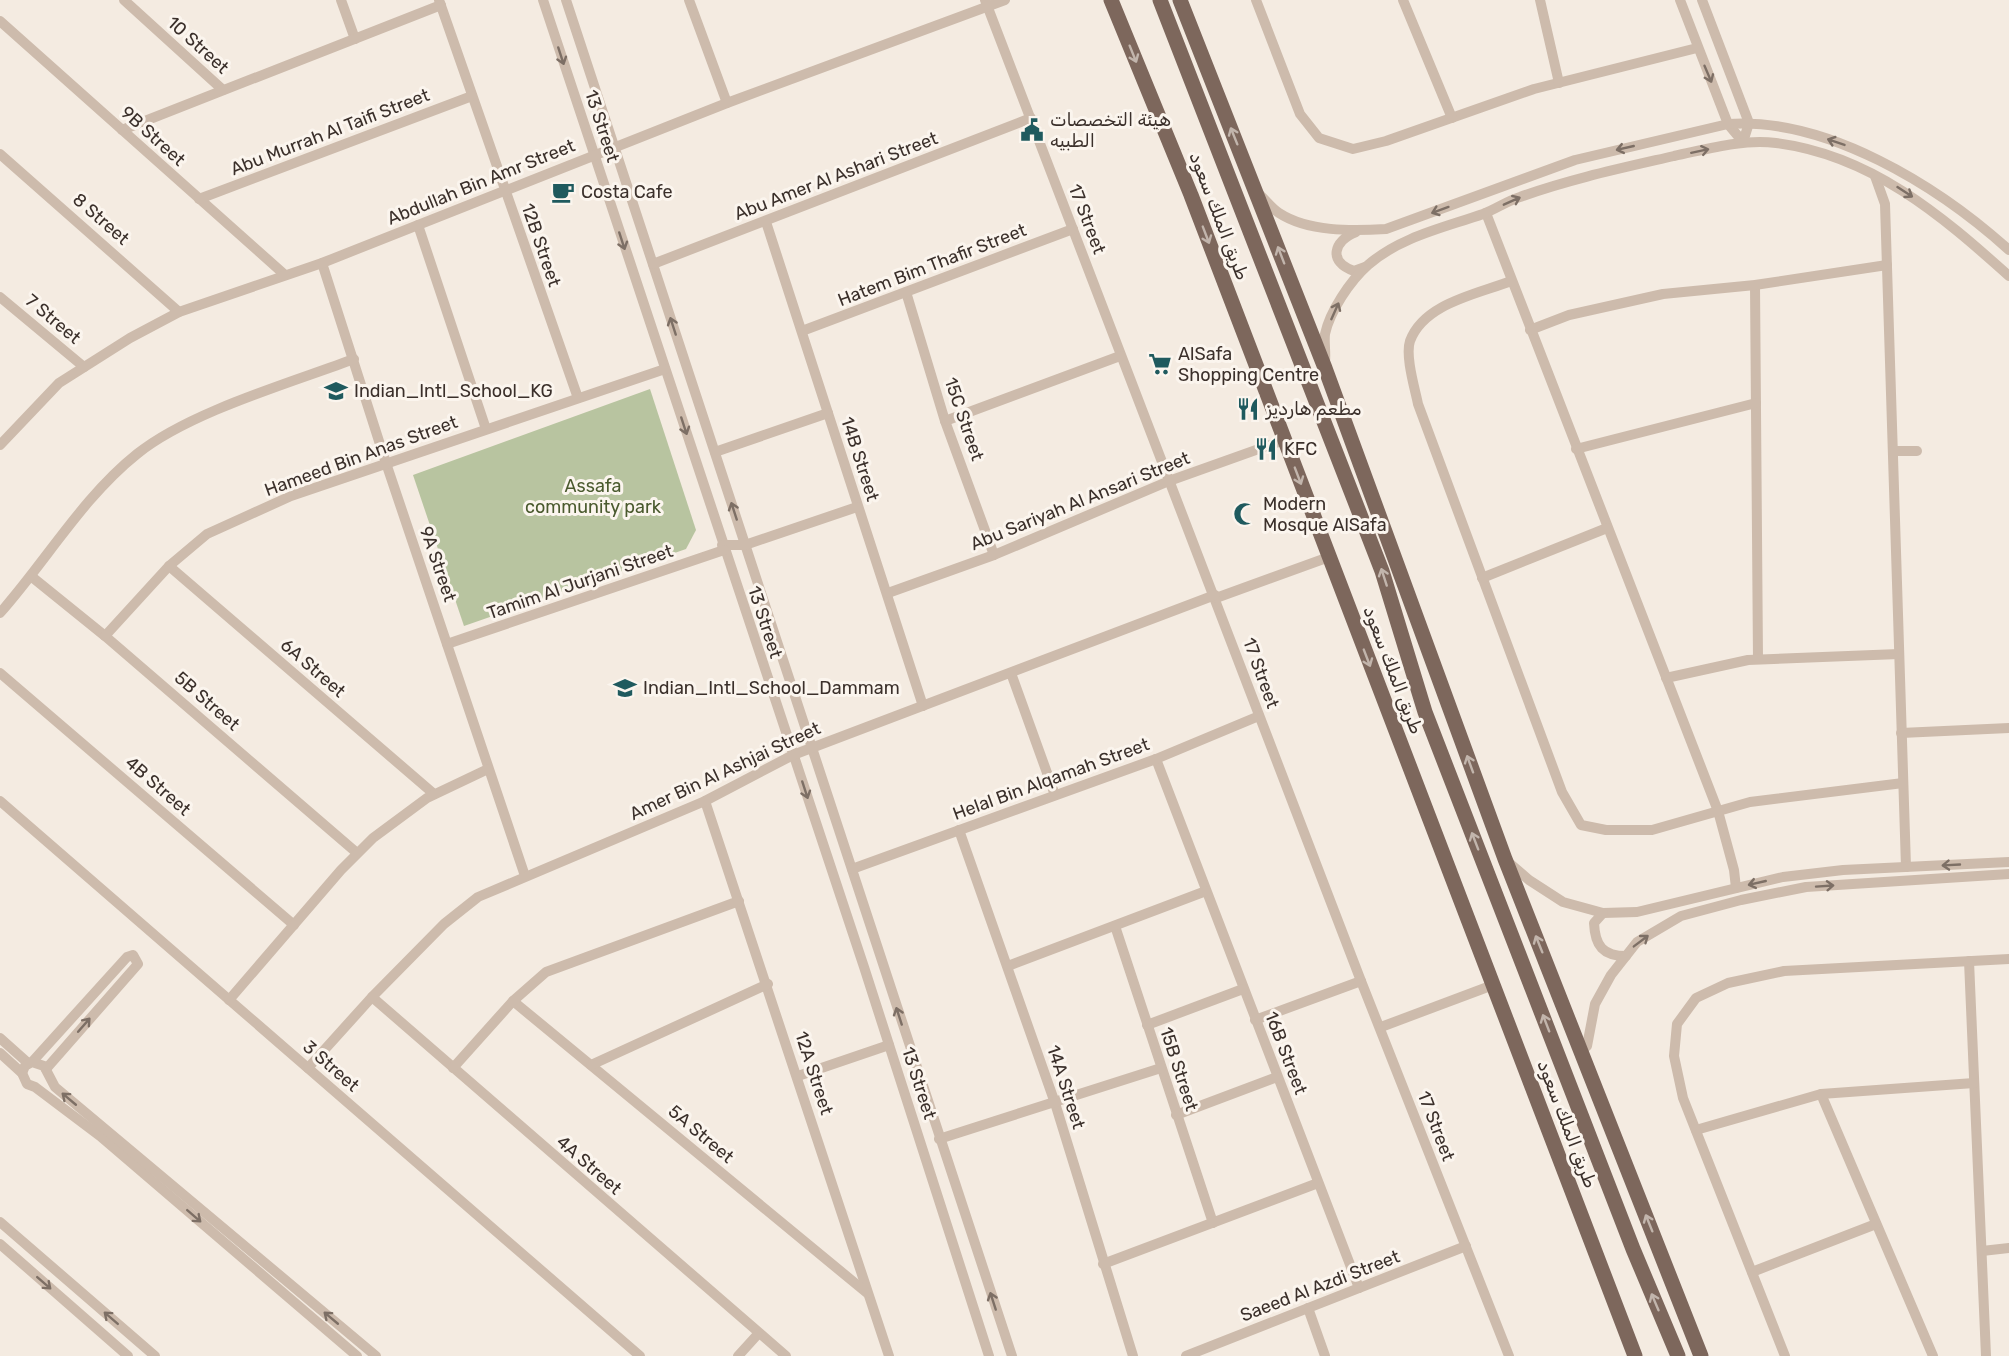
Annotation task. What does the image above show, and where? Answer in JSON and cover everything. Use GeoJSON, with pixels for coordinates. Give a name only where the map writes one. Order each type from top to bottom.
{"type":"FeatureCollection","features":[{"type":"Feature","properties":{"kind":"main road","name":"طريق الملك سعود"},"geometry":{"type":"LineString","coordinates":[[1111,0],[1191,195],[1635,1356]]}},
{"type":"Feature","properties":{"kind":"main road","name":"طريق الملك سعود"},"geometry":{"type":"LineString","coordinates":[[1160,0],[1382,571],[1425,712],[1633,1249],[1678,1356]]}},
{"type":"Feature","properties":{"kind":"main road"},"geometry":{"type":"LineString","coordinates":[[1180,0],[1325,368],[1505,859],[1701,1356]]}},
{"type":"Feature","properties":{"kind":"street","name":"10 Street"},"geometry":{"type":"LineString","coordinates":[[125,0],[223,90]]}},
{"type":"Feature","properties":{"kind":"street"},"geometry":{"type":"LineString","coordinates":[[341,0],[355,39]]}},
{"type":"Feature","properties":{"kind":"street","name":"13 Street"},"geometry":{"type":"LineString","coordinates":[[543,0],[889,1045],[989,1356]]}},
{"type":"Feature","properties":{"kind":"street","name":"13 Street"},"geometry":{"type":"LineString","coordinates":[[566,0],[1012,1356]]}},
{"type":"Feature","properties":{"kind":"street"},"geometry":{"type":"LineString","coordinates":[[690,0],[726,103]]}},
{"type":"Feature","properties":{"kind":"street","name":"Abdullah Bin Amr Street"},"geometry":{"type":"LineString","coordinates":[[0,445],[59,383],[179,312],[322,263],[726,103],[987,3],[1005,0]]}},
{"type":"Feature","properties":{"kind":"street"},"geometry":{"type":"LineString","coordinates":[[1256,0],[1300,114],[1319,138],[1353,148],[1386,141],[1559,83],[1697,48]]}},
{"type":"Feature","properties":{"kind":"street"},"geometry":{"type":"LineString","coordinates":[[1403,0],[1452,118]]}},
{"type":"Feature","properties":{"kind":"street"},"geometry":{"type":"LineString","coordinates":[[1540,0],[1559,83]]}},
{"type":"Feature","properties":{"kind":"street"},"geometry":{"type":"LineString","coordinates":[[1680,0],[1728,124],[1743,142]]}},
{"type":"Feature","properties":{"kind":"street"},"geometry":{"type":"LineString","coordinates":[[1702,0],[1749,123],[1743,142]]}},
{"type":"Feature","properties":{"kind":"street"},"geometry":{"type":"LineString","coordinates":[[122,130],[355,39],[440,2]]}},
{"type":"Feature","properties":{"kind":"street","name":"12B Street"},"geometry":{"type":"LineString","coordinates":[[440,2],[578,399]]}},
{"type":"Feature","properties":{"kind":"street","name":"17 Street"},"geometry":{"type":"LineString","coordinates":[[987,3],[1120,356],[1507,1356]]}},
{"type":"Feature","properties":{"kind":"street","name":"9B Street"},"geometry":{"type":"LineString","coordinates":[[2,27],[285,275]]}},
{"type":"Feature","properties":{"kind":"street","name":"Abu Murrah Al Taifi Street"},"geometry":{"type":"LineString","coordinates":[[199,199],[472,96]]}},
{"type":"Feature","properties":{"kind":"street","name":"Abu Amer Al Ashari Street"},"geometry":{"type":"LineString","coordinates":[[653,264],[1030,118]]}},
{"type":"Feature","properties":{"kind":"street"},"geometry":{"type":"LineString","coordinates":[[1255,190],[1279,213],[1311,225],[1359,230],[1386,229],[1575,160],[1728,124],[1774,124],[1842,144],[1948,201],[2009,250]]}},
{"type":"Feature","properties":{"kind":"street"},"geometry":{"type":"LineString","coordinates":[[1359,230],[1343,237],[1336,248],[1338,260],[1344,268],[1354,271],[1367,266],[1403,241],[1486,213],[1518,197],[1614,169],[1743,142],[1778,144],[1836,158],[1875,176],[1947,220],[2009,276]]}},
{"type":"Feature","properties":{"kind":"street","name":"8 Street"},"geometry":{"type":"LineString","coordinates":[[0,154],[179,312]]}},
{"type":"Feature","properties":{"kind":"street"},"geometry":{"type":"LineString","coordinates":[[1875,176],[1885,204],[1906,867]]}},
{"type":"Feature","properties":{"kind":"street"},"geometry":{"type":"LineString","coordinates":[[1486,213],[1718,811],[1734,870],[1736,888]]}},
{"type":"Feature","properties":{"kind":"street","name":"14B Street"},"geometry":{"type":"LineString","coordinates":[[766,222],[923,706]]}},
{"type":"Feature","properties":{"kind":"street"},"geometry":{"type":"LineString","coordinates":[[418,225],[486,429]]}},
{"type":"Feature","properties":{"kind":"street","name":"Hatem Bim Thafir Street"},"geometry":{"type":"LineString","coordinates":[[802,331],[1073,229]]}},
{"type":"Feature","properties":{"kind":"street","name":"9A Street"},"geometry":{"type":"LineString","coordinates":[[322,263],[386,462],[525,876]]}},
{"type":"Feature","properties":{"kind":"street"},"geometry":{"type":"LineString","coordinates":[[1530,330],[1569,315],[1652,296],[1755,285],[1887,265]]}},
{"type":"Feature","properties":{"kind":"street"},"geometry":{"type":"LineString","coordinates":[[1325,368],[1325,335],[1339,303],[1367,266]]}},
{"type":"Feature","properties":{"kind":"street"},"geometry":{"type":"LineString","coordinates":[[1511,281],[1443,306],[1422,324],[1410,341],[1411,369],[1418,404],[1482,578],[1562,792],[1581,825],[1606,830],[1652,830],[1718,811],[1806,794],[1902,783]]}},
{"type":"Feature","properties":{"kind":"street"},"geometry":{"type":"LineString","coordinates":[[1755,285],[1758,659]]}},
{"type":"Feature","properties":{"kind":"street","name":"15C Street"},"geometry":{"type":"LineString","coordinates":[[906,292],[945,421],[994,555]]}},
{"type":"Feature","properties":{"kind":"street","name":"7 Street"},"geometry":{"type":"LineString","coordinates":[[1,300],[84,367]]}},
{"type":"Feature","properties":{"kind":"street"},"geometry":{"type":"LineString","coordinates":[[945,421],[1120,356]]}},
{"type":"Feature","properties":{"kind":"street"},"geometry":{"type":"LineString","coordinates":[[0,613],[33,577],[100,488],[138,453],[171,432],[221,409],[354,359]]}},
{"type":"Feature","properties":{"kind":"street","name":"Hameed Bin Anas Street"},"geometry":{"type":"LineString","coordinates":[[105,636],[170,566],[207,534],[291,496],[665,369]]}},
{"type":"Feature","properties":{"kind":"street"},"geometry":{"type":"LineString","coordinates":[[1576,449],[1756,403]]}},
{"type":"Feature","properties":{"kind":"street"},"geometry":{"type":"LineString","coordinates":[[715,452],[828,413]]}},
{"type":"Feature","properties":{"kind":"street","name":"Abu Sariyah Al Ansari Street"},"geometry":{"type":"LineString","coordinates":[[888,593],[994,555],[1170,481],[1284,440]]}},
{"type":"Feature","properties":{"kind":"street"},"geometry":{"type":"LineString","coordinates":[[1893,452],[1917,451]]}},
{"type":"Feature","properties":{"kind":"street","name":"Tamim Al Jurjani Street"},"geometry":{"type":"LineString","coordinates":[[447,644],[723,548],[745,545],[857,507]]}},
{"type":"Feature","properties":{"kind":"street"},"geometry":{"type":"LineString","coordinates":[[1482,578],[1607,528]]}},
{"type":"Feature","properties":{"kind":"street","name":"Amer Bin Al Ashjai Street"},"geometry":{"type":"LineString","coordinates":[[308,1068],[372,997],[444,924],[478,897],[705,801],[812,747],[1329,556]]}},
{"type":"Feature","properties":{"kind":"street","name":"6A Street"},"geometry":{"type":"LineString","coordinates":[[170,566],[434,794]]}},
{"type":"Feature","properties":{"kind":"street","name":"5B Street"},"geometry":{"type":"LineString","coordinates":[[33,577],[105,636],[357,854]]}},
{"type":"Feature","properties":{"kind":"street"},"geometry":{"type":"LineString","coordinates":[[1666,678],[1758,659],[1899,654]]}},
{"type":"Feature","properties":{"kind":"street","name":"4B Street"},"geometry":{"type":"LineString","coordinates":[[0,673],[294,925]]}},
{"type":"Feature","properties":{"kind":"street"},"geometry":{"type":"LineString","coordinates":[[1011,673],[1055,795]]}},
{"type":"Feature","properties":{"kind":"street","name":"Helal Bin Alqamah Street"},"geometry":{"type":"LineString","coordinates":[[852,869],[1156,759],[1259,716]]}},
{"type":"Feature","properties":{"kind":"street"},"geometry":{"type":"LineString","coordinates":[[1901,733],[2009,728]]}},
{"type":"Feature","properties":{"kind":"street","name":"16B Street"},"geometry":{"type":"LineString","coordinates":[[1156,759],[1359,1288]]}},
{"type":"Feature","properties":{"kind":"street"},"geometry":{"type":"LineString","coordinates":[[229,1000],[357,854],[402,814],[434,794],[488,770]]}},
{"type":"Feature","properties":{"kind":"street","name":"3 Street"},"geometry":{"type":"LineString","coordinates":[[0,801],[640,1356]]}},
{"type":"Feature","properties":{"kind":"street","name":"12A Street"},"geometry":{"type":"LineString","coordinates":[[705,801],[768,984],[889,1356]]}},
{"type":"Feature","properties":{"kind":"street","name":"14A Street"},"geometry":{"type":"LineString","coordinates":[[959,830],[1055,1103],[1133,1356]]}},
{"type":"Feature","properties":{"kind":"street"},"geometry":{"type":"LineString","coordinates":[[1505,859],[1529,880],[1563,902],[1603,913],[1637,912],[1783,877],[1906,867],[2009,862]]}},
{"type":"Feature","properties":{"kind":"street"},"geometry":{"type":"LineString","coordinates":[[1587,1046],[1595,1004],[1626,956],[1637,942],[1681,916],[1741,900],[1806,887],[2009,874]]}},
{"type":"Feature","properties":{"kind":"street"},"geometry":{"type":"LineString","coordinates":[[1008,966],[1206,891]]}},
{"type":"Feature","properties":{"kind":"street"},"geometry":{"type":"LineString","coordinates":[[453,1068],[513,1001],[546,972],[739,901]]}},
{"type":"Feature","properties":{"kind":"street"},"geometry":{"type":"LineString","coordinates":[[1603,913],[1594,923],[1595,938],[1600,949],[1607,954],[1626,956]]}},
{"type":"Feature","properties":{"kind":"street","name":"15B Street"},"geometry":{"type":"LineString","coordinates":[[1115,926],[1213,1223]]}},
{"type":"Feature","properties":{"kind":"street"},"geometry":{"type":"LineString","coordinates":[[22,1073],[127,957],[133,955],[138,963],[46,1072],[45,1081],[35,1086]]}},
{"type":"Feature","properties":{"kind":"street"},"geometry":{"type":"LineString","coordinates":[[1785,1356],[1683,1098],[1674,1056],[1677,1024],[1696,999],[1728,983],[1784,972],[2009,959]]}},
{"type":"Feature","properties":{"kind":"street"},"geometry":{"type":"LineString","coordinates":[[1969,961],[1986,1356]]}},
{"type":"Feature","properties":{"kind":"street"},"geometry":{"type":"LineString","coordinates":[[1255,1020],[1361,981]]}},
{"type":"Feature","properties":{"kind":"street"},"geometry":{"type":"LineString","coordinates":[[591,1065],[768,984]]}},
{"type":"Feature","properties":{"kind":"street"},"geometry":{"type":"LineString","coordinates":[[1381,1027],[1493,985]]}},
{"type":"Feature","properties":{"kind":"street"},"geometry":{"type":"LineString","coordinates":[[1147,1025],[1243,989]]}},
{"type":"Feature","properties":{"kind":"street","name":"4A Street"},"geometry":{"type":"LineString","coordinates":[[372,997],[786,1356]]}},
{"type":"Feature","properties":{"kind":"street","name":"5A Street"},"geometry":{"type":"LineString","coordinates":[[513,1001],[868,1293]]}},
{"type":"Feature","properties":{"kind":"street"},"geometry":{"type":"LineString","coordinates":[[0,1038],[30,1063],[40,1063],[55,1087],[376,1356]]}},
{"type":"Feature","properties":{"kind":"street"},"geometry":{"type":"LineString","coordinates":[[798,1076],[889,1045]]}},
{"type":"Feature","properties":{"kind":"street"},"geometry":{"type":"LineString","coordinates":[[0,1053],[22,1073],[24,1081],[35,1086],[100,1136],[357,1356]]}},
{"type":"Feature","properties":{"kind":"street"},"geometry":{"type":"LineString","coordinates":[[939,1139],[1161,1068]]}},
{"type":"Feature","properties":{"kind":"street"},"geometry":{"type":"LineString","coordinates":[[1176,1115],[1277,1077]]}},
{"type":"Feature","properties":{"kind":"street"},"geometry":{"type":"LineString","coordinates":[[1696,1130],[1821,1094],[1974,1083]]}},
{"type":"Feature","properties":{"kind":"street"},"geometry":{"type":"LineString","coordinates":[[1821,1094],[1933,1356]]}},
{"type":"Feature","properties":{"kind":"street"},"geometry":{"type":"LineString","coordinates":[[1103,1264],[1318,1183]]}},
{"type":"Feature","properties":{"kind":"street"},"geometry":{"type":"LineString","coordinates":[[0,1222],[155,1356]]}},
{"type":"Feature","properties":{"kind":"street"},"geometry":{"type":"LineString","coordinates":[[1752,1272],[1876,1224]]}},
{"type":"Feature","properties":{"kind":"street"},"geometry":{"type":"LineString","coordinates":[[0,1245],[128,1356]]}},
{"type":"Feature","properties":{"kind":"street","name":"Saeed Al Azdi Street"},"geometry":{"type":"LineString","coordinates":[[1186,1356],[1466,1246]]}},
{"type":"Feature","properties":{"kind":"street"},"geometry":{"type":"LineString","coordinates":[[1982,1251],[2009,1248]]}},
{"type":"Feature","properties":{"kind":"street"},"geometry":{"type":"LineString","coordinates":[[1308,1308],[1325,1356]]}},
{"type":"Feature","properties":{"kind":"street"},"geometry":{"type":"LineString","coordinates":[[738,1356],[758,1334]]}},
{"type":"Feature","properties":{"kind":"green space","name":"Assafa community park"},"geometry":{"type":"Polygon","coordinates":[[[650,389],[696,530],[686,549],[464,626],[413,475],[650,389]]]}},
{"type":"Feature","properties":{"kind":"place","name":"هيئة التخصصات الطبيه"},"geometry":{"type":"Point","coordinates":[1032,130]}},
{"type":"Feature","properties":{"kind":"place","name":"Costa Cafe"},"geometry":{"type":"Point","coordinates":[563,192]}},
{"type":"Feature","properties":{"kind":"place","name":"AlSafa Shopping Centre"},"geometry":{"type":"Point","coordinates":[1160,364]}},
{"type":"Feature","properties":{"kind":"place","name":"Indian_Intl_School_KG"},"geometry":{"type":"Point","coordinates":[336,391]}},
{"type":"Feature","properties":{"kind":"place","name":"مطعم هارديز"},"geometry":{"type":"Point","coordinates":[1248,409]}},
{"type":"Feature","properties":{"kind":"place","name":"KFC"},"geometry":{"type":"Point","coordinates":[1266,449]}},
{"type":"Feature","properties":{"kind":"place","name":"Modern Mosque AlSafa"},"geometry":{"type":"Point","coordinates":[1245,514]}},
{"type":"Feature","properties":{"kind":"place","name":"Indian_Intl_School_Dammam"},"geometry":{"type":"Point","coordinates":[625,688]}}]}
